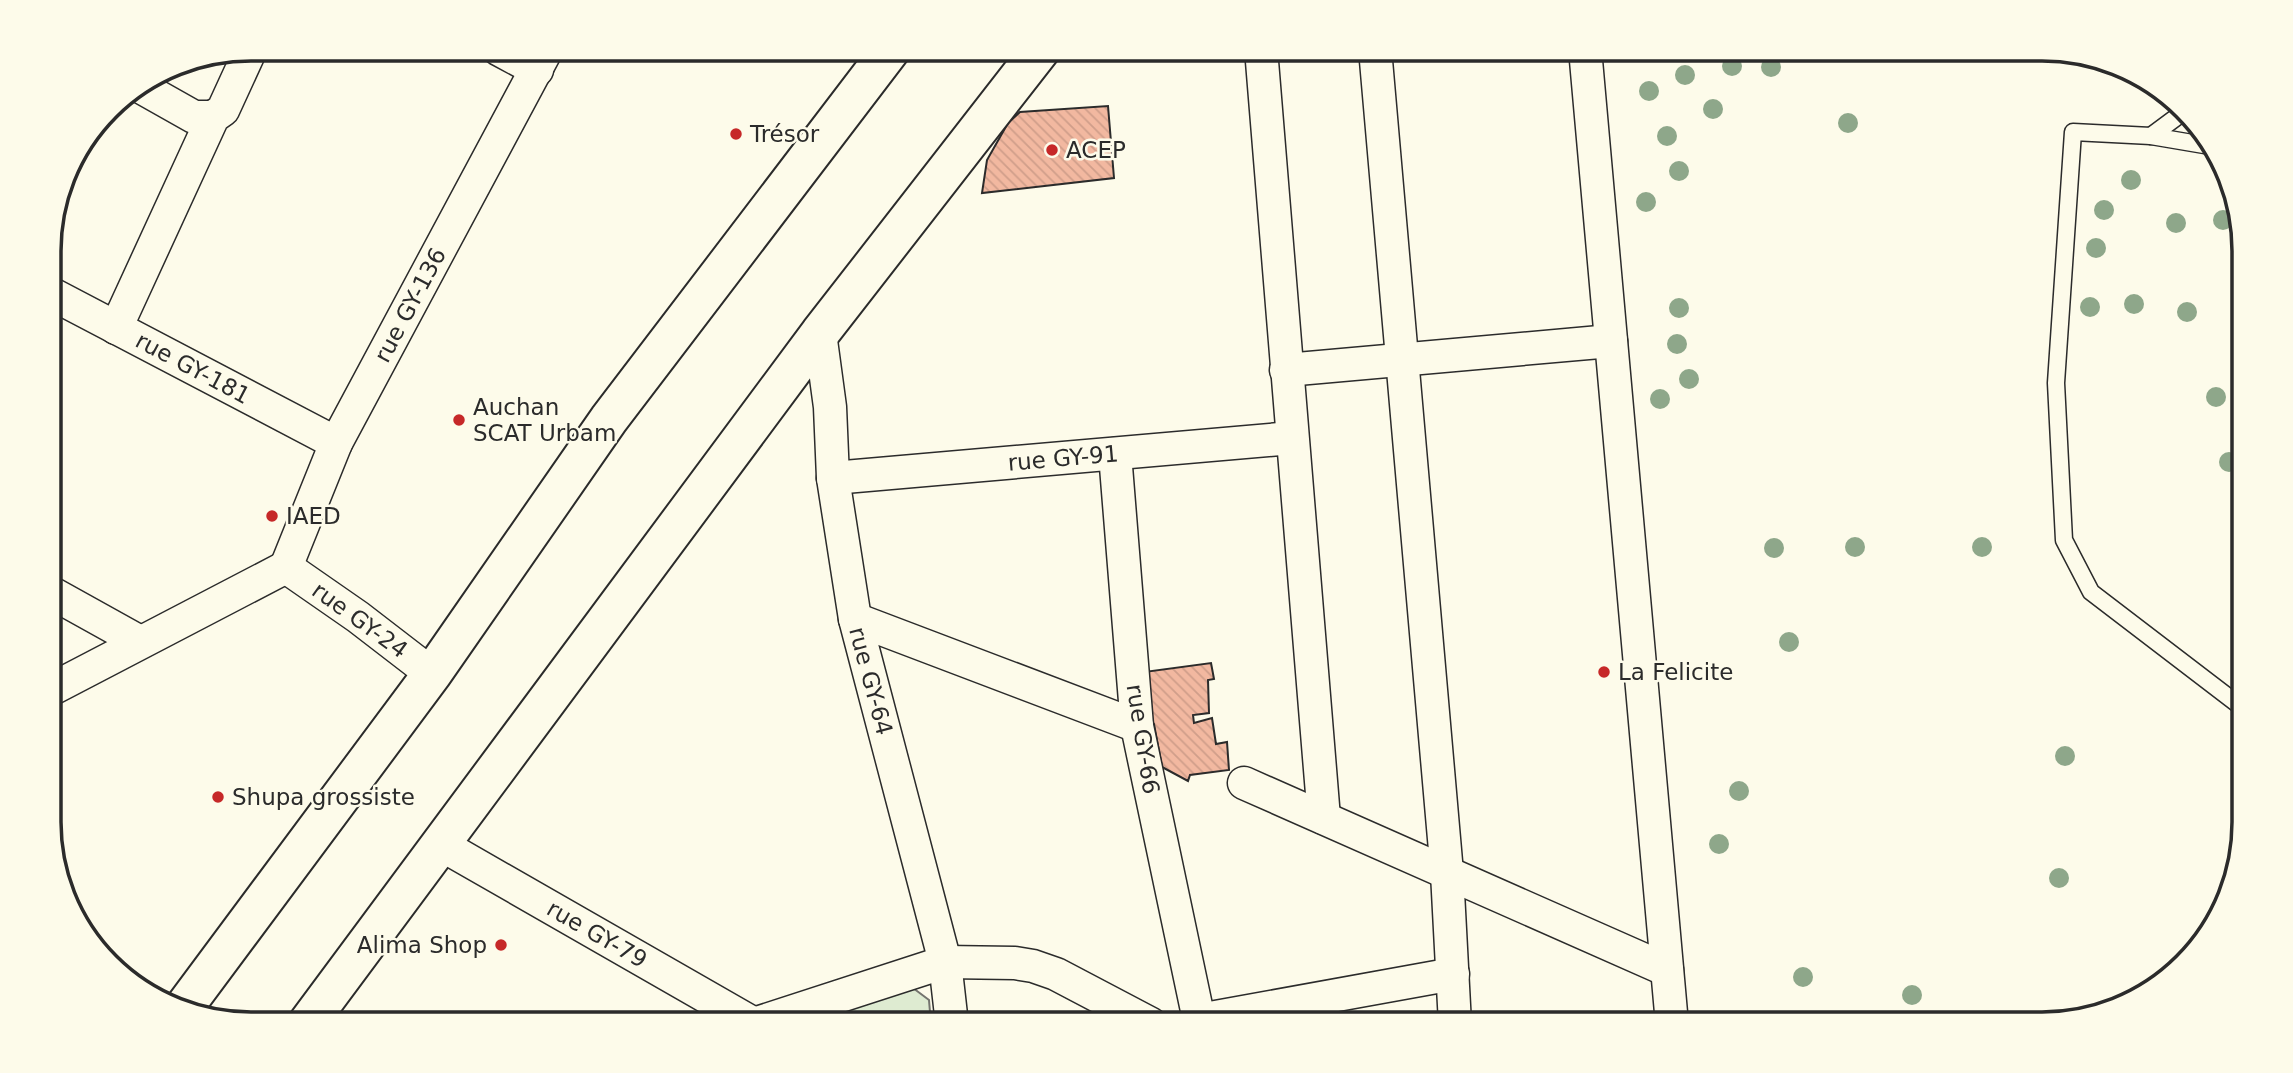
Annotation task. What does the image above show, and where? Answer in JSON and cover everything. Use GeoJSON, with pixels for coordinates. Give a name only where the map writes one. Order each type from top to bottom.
{"type":"FeatureCollection","features":[{"type":"Feature","properties":{"kind":"main road"},"geometry":{"type":"LineString","coordinates":[[188,1001],[432,674],[610,419],[882,61]]}},
{"type":"Feature","properties":{"kind":"main road"},"geometry":{"type":"LineString","coordinates":[[316,1012],[821,333],[1032,61]]}},
{"type":"Feature","properties":{"kind":"street"},"geometry":{"type":"LineString","coordinates":[[116,328],[213,117],[223,110],[245,61]]}},
{"type":"Feature","properties":{"kind":"street","name":"rue GY-136"},"geometry":{"type":"LineString","coordinates":[[286,568],[336,443],[541,61]]}},
{"type":"Feature","properties":{"kind":"street"},"geometry":{"type":"LineString","coordinates":[[1262,61],[1324,818]]}},
{"type":"Feature","properties":{"kind":"street"},"geometry":{"type":"LineString","coordinates":[[1377,61],[1447,873],[1454,1011]]}},
{"type":"Feature","properties":{"kind":"street"},"geometry":{"type":"LineString","coordinates":[[1586,61],[1671,1011]]}},
{"type":"Feature","properties":{"kind":"street"},"geometry":{"type":"LineString","coordinates":[[149,91],[194,117],[213,117]]}},
{"type":"Feature","properties":{"kind":"street","name":"rue GY-181"},"geometry":{"type":"LineString","coordinates":[[62,299],[336,443]]}},
{"type":"Feature","properties":{"kind":"street","name":"rue GY-64"},"geometry":{"type":"LineString","coordinates":[[821,333],[830,407],[833,478],[855,619],[945,962],[951,1012]]}},
{"type":"Feature","properties":{"kind":"street"},"geometry":{"type":"LineString","coordinates":[[1286,370],[1611,341]]}},
{"type":"Feature","properties":{"kind":"street","name":"rue GY-91"},"geometry":{"type":"LineString","coordinates":[[833,478],[1292,438]]}},
{"type":"Feature","properties":{"kind":"street","name":"rue GY-66"},"geometry":{"type":"LineString","coordinates":[[1115,454],[1137,726],[1196,1011]]}},
{"type":"Feature","properties":{"kind":"street","name":"rue GY-24"},"geometry":{"type":"LineString","coordinates":[[286,568],[358,617],[432,674]]}},
{"type":"Feature","properties":{"kind":"street"},"geometry":{"type":"LineString","coordinates":[[61,684],[286,568]]}},
{"type":"Feature","properties":{"kind":"street"},"geometry":{"type":"LineString","coordinates":[[61,598],[140,642]]}},
{"type":"Feature","properties":{"kind":"street"},"geometry":{"type":"LineString","coordinates":[[855,619],[1137,726]]}},
{"type":"Feature","properties":{"kind":"street"},"geometry":{"type":"LineString","coordinates":[[1244,783],[1667,970]]}},
{"type":"Feature","properties":{"kind":"street","name":"rue GY-79"},"geometry":{"type":"LineString","coordinates":[[440,844],[733,1012]]}},
{"type":"Feature","properties":{"kind":"street"},"geometry":{"type":"LineString","coordinates":[[792,1012],[945,962],[1015,963],[1033,966],[1056,974],[1127,1012]]}},
{"type":"Feature","properties":{"kind":"street"},"geometry":{"type":"LineString","coordinates":[[1254,1011],[1453,974]]}},
{"type":"Feature","properties":{"kind":"lane"},"geometry":{"type":"LineString","coordinates":[[2151,136],[2176,117]]}},
{"type":"Feature","properties":{"kind":"lane"},"geometry":{"type":"LineString","coordinates":[[2198,144],[2151,136],[2073,132],[2056,383],[2064,540],[2091,592],[2232,700]]}},
{"type":"Feature","properties":{"kind":"green space"},"geometry":{"type":"Polygon","coordinates":[[[913,988],[929,1000],[930,1012],[843,1012],[913,988]]]}},
{"type":"Feature","properties":{"kind":"building","name":"ACEP"},"geometry":{"type":"Polygon","coordinates":[[[1108,106],[1114,178],[982,193],[987,160],[1008,123],[1020,112],[1108,106]]]}},
{"type":"Feature","properties":{"kind":"building"},"geometry":{"type":"Polygon","coordinates":[[[1211,663],[1214,679],[1208,680],[1209,713],[1193,715],[1194,723],[1212,718],[1216,744],[1227,742],[1229,770],[1190,775],[1188,781],[1162,767],[1154,724],[1151,722],[1144,672],[1211,663]]]}},
{"type":"Feature","properties":{"kind":"place","name":"Trésor"},"geometry":{"type":"Point","coordinates":[736,134]}},
{"type":"Feature","properties":{"kind":"place","name":"ACEP"},"geometry":{"type":"Point","coordinates":[1052,150]}},
{"type":"Feature","properties":{"kind":"place","name":"Auchan SCAT Urbam"},"geometry":{"type":"Point","coordinates":[459,420]}},
{"type":"Feature","properties":{"kind":"place","name":"IAED"},"geometry":{"type":"Point","coordinates":[272,516]}},
{"type":"Feature","properties":{"kind":"place","name":"La Felicite"},"geometry":{"type":"Point","coordinates":[1604,672]}},
{"type":"Feature","properties":{"kind":"place","name":"Shupa grossiste"},"geometry":{"type":"Point","coordinates":[218,797]}},
{"type":"Feature","properties":{"kind":"place","name":"Alima Shop"},"geometry":{"type":"Point","coordinates":[501,945]}}]}
